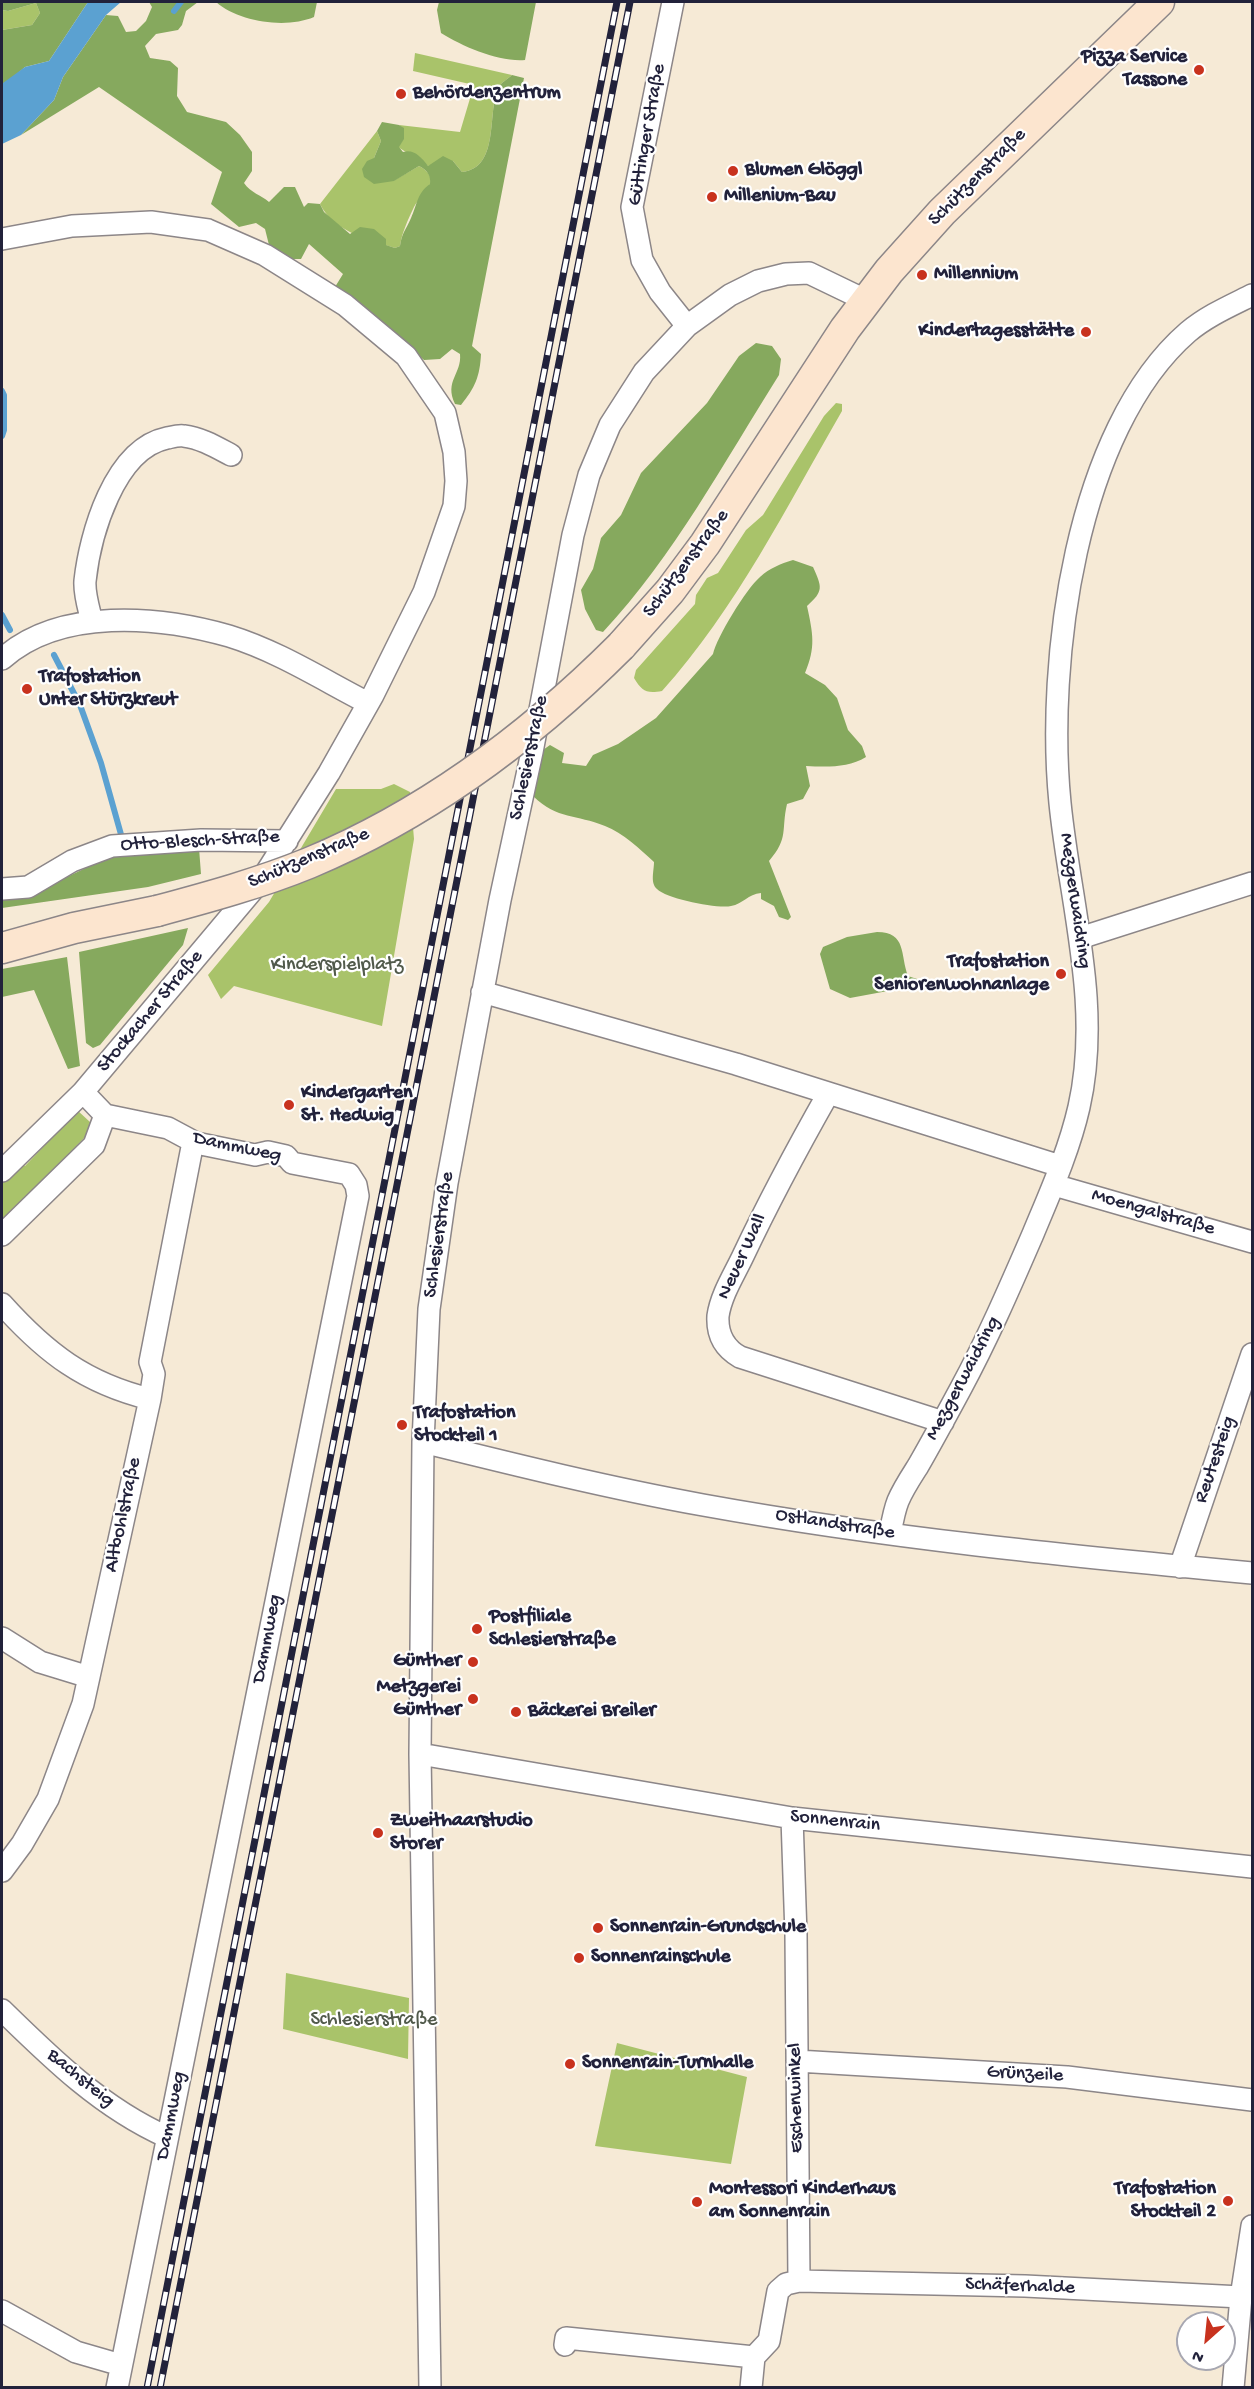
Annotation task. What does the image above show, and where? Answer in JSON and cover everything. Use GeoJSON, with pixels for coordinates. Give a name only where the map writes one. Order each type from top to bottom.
{"type":"FeatureCollection","features":[{"type":"Feature","properties":{"kind":"main road","name":"Schützenstraße"},"geometry":{"type":"LineString","coordinates":[[2,937],[68,929],[157,911],[237,889],[291,870],[335,852],[405,816],[507,749],[563,702],[621,646],[670,591],[705,544],[865,300],[942,212],[1159,2]]}},
{"type":"Feature","properties":{"kind":"main road","name":"Schützenstraße"},"geometry":{"type":"LineString","coordinates":[[2,948],[68,929]]}},
{"type":"Feature","properties":{"kind":"street","name":"Güttinger Straße"},"geometry":{"type":"LineString","coordinates":[[673,2],[632,207],[642,260],[660,292],[687,326]]}},
{"type":"Feature","properties":{"kind":"street","name":"Otto-Blesch-Straße"},"geometry":{"type":"LineString","coordinates":[[2,239],[72,226],[151,222],[208,230],[264,255],[330,295],[406,356],[445,413],[454,452],[454,506],[424,592],[368,703],[287,842],[201,840],[112,846],[72,861],[28,887],[2,889]]}},
{"type":"Feature","properties":{"kind":"street","name":"Schlesierstraße"},"geometry":{"type":"LineString","coordinates":[[430,2388],[420,1754],[423,1442],[431,1298],[447,1183],[482,992],[573,535],[589,475],[610,425],[644,372],[687,326],[730,295],[758,281],[786,274],[809,273],[865,300]]}},
{"type":"Feature","properties":{"kind":"street","name":"Mezgerwaidring"},"geometry":{"type":"LineString","coordinates":[[890,1534],[897,1502],[943,1422],[1006,1296],[1057,1175],[1083,1087],[1086,987],[1060,803],[1056,716],[1065,624],[1083,526],[1114,438],[1152,371],[1189,331],[1207,318],[1252,295]]}},
{"type":"Feature","properties":{"kind":"street"},"geometry":{"type":"LineString","coordinates":[[92,622],[85,583],[95,533],[110,492],[130,458],[157,440],[183,435],[207,443],[231,455]]}},
{"type":"Feature","properties":{"kind":"street"},"geometry":{"type":"LineString","coordinates":[[2,659],[30,640],[56,630],[92,622],[144,621],[199,629],[230,637],[272,653],[368,703]]}},
{"type":"Feature","properties":{"kind":"street","name":"Stockacher Straße"},"geometry":{"type":"LineString","coordinates":[[2,1171],[83,1092],[262,879],[287,842]]}},
{"type":"Feature","properties":{"kind":"street"},"geometry":{"type":"LineString","coordinates":[[1080,939],[1252,883]]}},
{"type":"Feature","properties":{"kind":"street"},"geometry":{"type":"LineString","coordinates":[[482,992],[717,1059],[828,1094],[1057,1175]]}},
{"type":"Feature","properties":{"kind":"street"},"geometry":{"type":"LineString","coordinates":[[2,1235],[94,1144],[105,1115],[83,1092]]}},
{"type":"Feature","properties":{"kind":"street","name":"Neuer Wall"},"geometry":{"type":"LineString","coordinates":[[828,1094],[772,1193],[725,1294],[718,1317],[721,1337],[727,1348],[740,1357],[943,1422]]}},
{"type":"Feature","properties":{"kind":"street","name":"Dammweg"},"geometry":{"type":"LineString","coordinates":[[105,1115],[168,1128],[193,1142],[255,1155],[268,1152],[286,1156],[292,1163],[349,1174],[356,1185],[358,1196],[117,2388]]}},
{"type":"Feature","properties":{"kind":"street","name":"Altbohlstraße"},"geometry":{"type":"LineString","coordinates":[[2,1872],[22,1844],[48,1799],[83,1704],[150,1399],[154,1374],[150,1362],[193,1142]]}},
{"type":"Feature","properties":{"kind":"street","name":"Moengalstraße"},"geometry":{"type":"LineString","coordinates":[[1057,1175],[1252,1242]]}},
{"type":"Feature","properties":{"kind":"street"},"geometry":{"type":"LineString","coordinates":[[2,1304],[42,1345],[71,1369],[117,1391],[150,1399]]}},
{"type":"Feature","properties":{"kind":"street","name":"Reutesteig"},"geometry":{"type":"LineString","coordinates":[[1180,1566],[1252,1354]]}},
{"type":"Feature","properties":{"kind":"street","name":"Ostlandstraße"},"geometry":{"type":"LineString","coordinates":[[423,1442],[570,1479],[692,1503],[890,1534],[1029,1552],[1252,1573]]}},
{"type":"Feature","properties":{"kind":"street"},"geometry":{"type":"LineString","coordinates":[[2,1638],[40,1662],[88,1677]]}},
{"type":"Feature","properties":{"kind":"street","name":"Sonnenrain"},"geometry":{"type":"LineString","coordinates":[[420,1754],[792,1818],[1252,1867]]}},
{"type":"Feature","properties":{"kind":"street","name":"Eschenwinkel"},"geometry":{"type":"LineString","coordinates":[[792,1818],[799,2281]]}},
{"type":"Feature","properties":{"kind":"street","name":"Bachsteig"},"geometry":{"type":"LineString","coordinates":[[2,2010],[81,2083],[144,2127],[167,2137]]}},
{"type":"Feature","properties":{"kind":"street","name":"Grünzeile"},"geometry":{"type":"LineString","coordinates":[[797,2061],[1067,2077],[1252,2100]]}},
{"type":"Feature","properties":{"kind":"street"},"geometry":{"type":"LineString","coordinates":[[1233,2388],[1241,2297],[1252,2226]]}},
{"type":"Feature","properties":{"kind":"street"},"geometry":{"type":"LineString","coordinates":[[752,2388],[754,2357],[769,2341],[778,2291],[786,2284],[799,2281]]}},
{"type":"Feature","properties":{"kind":"street","name":"Schäferhalde"},"geometry":{"type":"LineString","coordinates":[[799,2281],[1025,2286],[1241,2297]]}},
{"type":"Feature","properties":{"kind":"street"},"geometry":{"type":"LineString","coordinates":[[2,2311],[76,2352],[121,2365]]}},
{"type":"Feature","properties":{"kind":"street"},"geometry":{"type":"LineString","coordinates":[[565,2345],[566,2338],[754,2357]]}},
{"type":"Feature","properties":{"kind":"green space"},"geometry":{"type":"Polygon","coordinates":[[[2,2],[88,2],[49,61],[25,67],[2,87],[2,30],[32,25],[40,13],[36,3],[8,11],[2,10],[2,2]]]}},
{"type":"Feature","properties":{"kind":"green space"},"geometry":{"type":"Polygon","coordinates":[[[149,2],[198,2],[186,11],[178,30],[156,34],[145,46],[150,58],[170,61],[178,68],[177,96],[187,112],[226,122],[240,135],[252,152],[252,171],[244,183],[253,192],[269,202],[284,187],[295,187],[304,207],[308,203],[320,204],[324,212],[350,234],[360,227],[374,229],[386,239],[386,245],[395,248],[400,246],[422,191],[430,184],[430,178],[428,173],[419,166],[394,181],[374,184],[364,177],[362,169],[367,161],[374,158],[381,141],[377,131],[382,122],[404,128],[404,139],[399,147],[403,152],[414,153],[428,166],[443,156],[453,161],[462,172],[474,168],[482,161],[487,150],[499,86],[512,75],[524,78],[472,346],[481,354],[478,375],[470,393],[461,405],[455,404],[451,389],[459,367],[460,354],[452,349],[440,359],[424,360],[335,287],[343,274],[309,244],[301,259],[289,259],[269,245],[265,229],[256,223],[239,227],[211,204],[222,172],[99,87],[21,135],[54,100],[63,77],[106,15],[118,16],[126,32],[136,31],[146,21],[152,7],[149,2]]]}},
{"type":"Feature","properties":{"kind":"green space"},"geometry":{"type":"Polygon","coordinates":[[[216,2],[317,2],[314,17],[303,21],[277,23],[250,19],[216,2]]]}},
{"type":"Feature","properties":{"kind":"green space"},"geometry":{"type":"Polygon","coordinates":[[[439,2],[536,2],[525,60],[493,56],[441,33],[437,10],[439,2]]]}},
{"type":"Feature","properties":{"kind":"green space"},"geometry":{"type":"Polygon","coordinates":[[[36,3],[40,13],[32,25],[2,30],[2,10],[8,11],[36,3]]]}},
{"type":"Feature","properties":{"kind":"green space"},"geometry":{"type":"Polygon","coordinates":[[[415,53],[512,75],[498,88],[487,150],[482,161],[474,168],[462,172],[453,161],[428,166],[398,147],[404,138],[404,129],[399,125],[460,132],[474,85],[413,71],[415,53]]]}},
{"type":"Feature","properties":{"kind":"green space"},"geometry":{"type":"Polygon","coordinates":[[[377,131],[381,141],[374,158],[393,181],[419,166],[426,171],[431,181],[416,204],[400,246],[395,248],[363,238],[342,228],[326,214],[320,204],[377,131]]]}},
{"type":"Feature","properties":{"kind":"green space"},"geometry":{"type":"Polygon","coordinates":[[[756,343],[772,346],[781,359],[779,375],[697,508],[653,572],[603,632],[596,630],[585,609],[581,590],[593,569],[601,538],[621,515],[641,473],[707,403],[739,356],[756,343]]]}},
{"type":"Feature","properties":{"kind":"green space"},"geometry":{"type":"Polygon","coordinates":[[[836,403],[842,404],[842,411],[759,556],[714,626],[662,691],[648,692],[642,689],[634,678],[636,670],[695,604],[696,595],[707,578],[718,573],[746,530],[763,515],[824,416],[836,403]]]}},
{"type":"Feature","properties":{"kind":"green space"},"geometry":{"type":"Polygon","coordinates":[[[793,560],[813,567],[820,584],[819,592],[807,606],[812,640],[811,656],[805,673],[825,685],[837,698],[848,730],[862,746],[866,757],[845,765],[806,766],[810,786],[803,799],[787,804],[782,840],[769,861],[791,917],[788,920],[779,917],[774,906],[761,899],[761,893],[735,905],[724,907],[693,902],[663,893],[654,884],[654,862],[625,837],[595,822],[559,813],[533,796],[533,757],[550,745],[564,753],[562,763],[586,766],[593,755],[618,744],[656,718],[713,654],[726,625],[754,583],[771,569],[793,560]]]}},
{"type":"Feature","properties":{"kind":"green space","name":"Kinderspielplatz"},"geometry":{"type":"Polygon","coordinates":[[[394,784],[410,792],[414,839],[382,1026],[234,986],[221,999],[208,975],[269,902],[336,789],[381,789],[394,784]]]}},
{"type":"Feature","properties":{"kind":"green space"},"geometry":{"type":"Polygon","coordinates":[[[199,848],[201,874],[148,887],[2,908],[2,896],[31,894],[113,855],[199,848]]]}},
{"type":"Feature","properties":{"kind":"green space"},"geometry":{"type":"Polygon","coordinates":[[[188,928],[183,945],[100,1045],[93,1048],[86,1043],[79,952],[188,928]]]}},
{"type":"Feature","properties":{"kind":"green space"},"geometry":{"type":"Polygon","coordinates":[[[877,932],[887,933],[898,940],[908,976],[920,980],[920,985],[850,998],[830,989],[820,954],[823,947],[847,937],[877,932]]]}},
{"type":"Feature","properties":{"kind":"green space"},"geometry":{"type":"Polygon","coordinates":[[[67,957],[80,1066],[68,1069],[34,990],[2,997],[2,969],[67,957]]]}},
{"type":"Feature","properties":{"kind":"green space"},"geometry":{"type":"Polygon","coordinates":[[[77,1110],[90,1122],[91,1131],[2,1223],[2,1175],[17,1160],[25,1166],[45,1145],[42,1135],[77,1110]]]}},
{"type":"Feature","properties":{"kind":"green space","name":"Schlesierstraße"},"geometry":{"type":"Polygon","coordinates":[[[286,1973],[409,1998],[408,2059],[283,2029],[286,1973]]]}},
{"type":"Feature","properties":{"kind":"green space"},"geometry":{"type":"Polygon","coordinates":[[[617,2043],[747,2077],[731,2164],[595,2146],[617,2043]]]}},
{"type":"Feature","properties":{"kind":"water"},"geometry":{"type":"Polygon","coordinates":[[[88,2],[121,2],[106,15],[63,77],[54,100],[21,135],[2,144],[3,83],[25,67],[49,61],[88,2]]]}},
{"type":"Feature","properties":{"kind":"waterway"},"geometry":{"type":"LineString","coordinates":[[174,11],[181,2]]}},
{"type":"Feature","properties":{"kind":"waterway"},"geometry":{"type":"LineString","coordinates":[[2,391],[4,395],[2,436]]}},
{"type":"Feature","properties":{"kind":"waterway"},"geometry":{"type":"LineString","coordinates":[[2,615],[10,630]]}},
{"type":"Feature","properties":{"kind":"waterway"},"geometry":{"type":"LineString","coordinates":[[54,655],[80,705],[101,763],[122,838]]}},
{"type":"Feature","properties":{"kind":"railway"},"geometry":{"type":"LineString","coordinates":[[147,2388],[617,2]]}},
{"type":"Feature","properties":{"kind":"railway"},"geometry":{"type":"LineString","coordinates":[[160,2388],[630,2]]}},
{"type":"Feature","properties":{"kind":"place","name":"Pizza Service Tassone"},"geometry":{"type":"Point","coordinates":[1199,70]}},
{"type":"Feature","properties":{"kind":"place","name":"Behördenzentrum"},"geometry":{"type":"Point","coordinates":[401,94]}},
{"type":"Feature","properties":{"kind":"place","name":"Blumen Glöggl"},"geometry":{"type":"Point","coordinates":[733,171]}},
{"type":"Feature","properties":{"kind":"place","name":"Millenium-Bau"},"geometry":{"type":"Point","coordinates":[712,197]}},
{"type":"Feature","properties":{"kind":"place","name":"Millennium"},"geometry":{"type":"Point","coordinates":[922,275]}},
{"type":"Feature","properties":{"kind":"place","name":"Kindertagesstätte"},"geometry":{"type":"Point","coordinates":[1086,332]}},
{"type":"Feature","properties":{"kind":"place","name":"Trafostation Unter Stürzkreut"},"geometry":{"type":"Point","coordinates":[27,689]}},
{"type":"Feature","properties":{"kind":"place","name":"Trafostation Seniorenwohnanlage"},"geometry":{"type":"Point","coordinates":[1061,974]}},
{"type":"Feature","properties":{"kind":"place","name":"Kindergarten St. Hedwig"},"geometry":{"type":"Point","coordinates":[289,1105]}},
{"type":"Feature","properties":{"kind":"place","name":"Trafostation Stockteil 1"},"geometry":{"type":"Point","coordinates":[402,1425]}},
{"type":"Feature","properties":{"kind":"place","name":"Postfiliale Schlesierstraße"},"geometry":{"type":"Point","coordinates":[477,1629]}},
{"type":"Feature","properties":{"kind":"place","name":"Günther"},"geometry":{"type":"Point","coordinates":[473,1662]}},
{"type":"Feature","properties":{"kind":"place","name":"Metzgerei Günther"},"geometry":{"type":"Point","coordinates":[473,1699]}},
{"type":"Feature","properties":{"kind":"place","name":"Bäckerei Breiler"},"geometry":{"type":"Point","coordinates":[516,1712]}},
{"type":"Feature","properties":{"kind":"place","name":"Zweithaarstudio Storer"},"geometry":{"type":"Point","coordinates":[378,1833]}},
{"type":"Feature","properties":{"kind":"place","name":"Sonnenrain-Grundschule"},"geometry":{"type":"Point","coordinates":[598,1928]}},
{"type":"Feature","properties":{"kind":"place","name":"Sonnenrainschule"},"geometry":{"type":"Point","coordinates":[579,1958]}},
{"type":"Feature","properties":{"kind":"place","name":"Sonnenrain-Turnhalle"},"geometry":{"type":"Point","coordinates":[570,2064]}},
{"type":"Feature","properties":{"kind":"place","name":"Trafostation Stockteil 2"},"geometry":{"type":"Point","coordinates":[1228,2201]}},
{"type":"Feature","properties":{"kind":"place","name":"Montessori Kinderhaus am Sonnenrain"},"geometry":{"type":"Point","coordinates":[697,2202]}}]}
